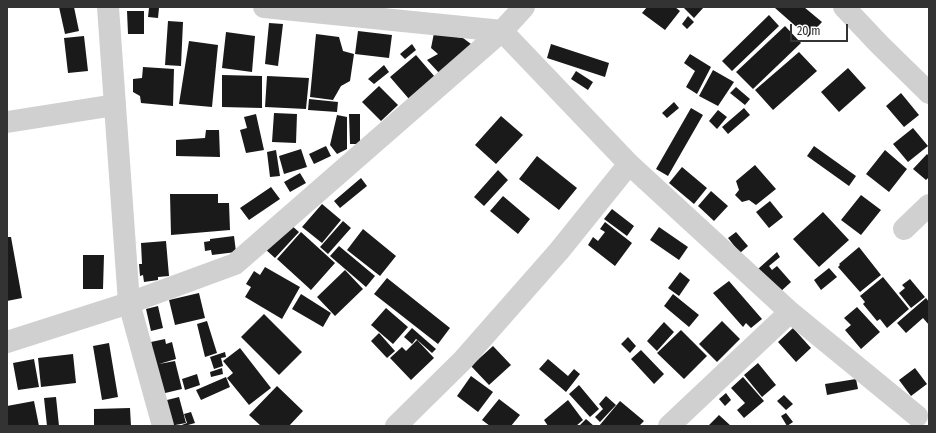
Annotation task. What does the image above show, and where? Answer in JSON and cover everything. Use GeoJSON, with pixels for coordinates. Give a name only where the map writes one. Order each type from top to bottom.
{"type":"FeatureCollection","features":[{"type":"Feature","properties":{"kind":"street"},"geometry":{"type":"LineString","coordinates":[[108,7],[129,303],[163,426]]}},
{"type":"Feature","properties":{"kind":"street"},"geometry":{"type":"LineString","coordinates":[[264,7],[502,31],[629,164],[790,312],[917,416]]}},
{"type":"Feature","properties":{"kind":"street"},"geometry":{"type":"LineString","coordinates":[[7,342],[129,303],[235,264],[502,31],[524,7]]}},
{"type":"Feature","properties":{"kind":"street"},"geometry":{"type":"LineString","coordinates":[[844,7],[879,44],[929,92]]}},
{"type":"Feature","properties":{"kind":"street"},"geometry":{"type":"LineString","coordinates":[[7,122],[115,105]]}},
{"type":"Feature","properties":{"kind":"street"},"geometry":{"type":"LineString","coordinates":[[396,426],[464,360],[559,251],[629,164]]}},
{"type":"Feature","properties":{"kind":"street"},"geometry":{"type":"LineString","coordinates":[[904,229],[929,204]]}},
{"type":"Feature","properties":{"kind":"street"},"geometry":{"type":"LineString","coordinates":[[670,426],[790,312]]}},
{"type":"Feature","properties":{"kind":"building"},"geometry":{"type":"Polygon","coordinates":[[[59,7],[74,7],[79,31],[65,34],[59,7]]]}},
{"type":"Feature","properties":{"kind":"building"},"geometry":{"type":"Polygon","coordinates":[[[647,7],[675,7],[680,11],[665,30],[642,13],[647,7]]]}},
{"type":"Feature","properties":{"kind":"building"},"geometry":{"type":"Polygon","coordinates":[[[683,7],[704,7],[694,18],[683,7]]]}},
{"type":"Feature","properties":{"kind":"building"},"geometry":{"type":"Polygon","coordinates":[[[804,7],[822,22],[808,37],[775,8],[804,7]]]}},
{"type":"Feature","properties":{"kind":"building"},"geometry":{"type":"Polygon","coordinates":[[[149,8],[159,8],[158,18],[148,17],[149,8]]]}},
{"type":"Feature","properties":{"kind":"building"},"geometry":{"type":"Polygon","coordinates":[[[127,11],[144,11],[144,34],[128,34],[127,11]]]}},
{"type":"Feature","properties":{"kind":"building"},"geometry":{"type":"Polygon","coordinates":[[[769,15],[779,26],[732,71],[722,61],[769,15]]]}},
{"type":"Feature","properties":{"kind":"building"},"geometry":{"type":"Polygon","coordinates":[[[688,16],[694,22],[687,29],[682,24],[688,16]]]}},
{"type":"Feature","properties":{"kind":"building"},"geometry":{"type":"Polygon","coordinates":[[[168,21],[183,22],[181,66],[165,65],[168,21]]]}},
{"type":"Feature","properties":{"kind":"building"},"geometry":{"type":"Polygon","coordinates":[[[269,23],[283,24],[278,66],[265,64],[269,23]]]}},
{"type":"Feature","properties":{"kind":"building"},"geometry":{"type":"Polygon","coordinates":[[[785,26],[801,43],[753,89],[736,72],[785,26]]]}},
{"type":"Feature","properties":{"kind":"building"},"geometry":{"type":"Polygon","coordinates":[[[358,31],[392,35],[389,58],[355,54],[358,31]]]}},
{"type":"Feature","properties":{"kind":"building"},"geometry":{"type":"Polygon","coordinates":[[[226,32],[255,36],[252,72],[222,68],[226,32]]]}},
{"type":"Feature","properties":{"kind":"building"},"geometry":{"type":"Polygon","coordinates":[[[434,33],[463,38],[471,44],[440,74],[427,60],[438,54],[431,48],[434,33]]]}},
{"type":"Feature","properties":{"kind":"building"},"geometry":{"type":"Polygon","coordinates":[[[316,34],[339,37],[343,51],[354,54],[350,81],[341,86],[333,100],[310,97],[316,34]]]}},
{"type":"Feature","properties":{"kind":"building"},"geometry":{"type":"Polygon","coordinates":[[[84,36],[88,71],[68,73],[64,38],[84,36]]]}},
{"type":"Feature","properties":{"kind":"building"},"geometry":{"type":"Polygon","coordinates":[[[189,41],[218,45],[212,107],[179,104],[189,41]]]}},
{"type":"Feature","properties":{"kind":"building"},"geometry":{"type":"Polygon","coordinates":[[[412,44],[416,50],[405,59],[400,54],[412,44]]]}},
{"type":"Feature","properties":{"kind":"building"},"geometry":{"type":"Polygon","coordinates":[[[551,44],[609,63],[605,77],[547,58],[551,44]]]}},
{"type":"Feature","properties":{"kind":"building"},"geometry":{"type":"Polygon","coordinates":[[[799,52],[817,71],[773,110],[755,90],[799,52]]]}},
{"type":"Feature","properties":{"kind":"building"},"geometry":{"type":"Polygon","coordinates":[[[690,54],[711,67],[697,94],[686,87],[695,71],[684,63],[690,54]]]}},
{"type":"Feature","properties":{"kind":"building"},"geometry":{"type":"Polygon","coordinates":[[[416,55],[435,77],[409,99],[390,77],[416,55]]]}},
{"type":"Feature","properties":{"kind":"building"},"geometry":{"type":"Polygon","coordinates":[[[384,65],[389,72],[374,84],[368,79],[384,65]]]}},
{"type":"Feature","properties":{"kind":"building"},"geometry":{"type":"Polygon","coordinates":[[[143,67],[174,69],[173,106],[141,103],[140,96],[133,92],[133,79],[142,78],[143,67]]]}},
{"type":"Feature","properties":{"kind":"building"},"geometry":{"type":"Polygon","coordinates":[[[848,68],[866,88],[839,112],[821,92],[848,68]]]}},
{"type":"Feature","properties":{"kind":"building"},"geometry":{"type":"Polygon","coordinates":[[[713,70],[734,82],[718,106],[699,96],[713,70]]]}},
{"type":"Feature","properties":{"kind":"building"},"geometry":{"type":"Polygon","coordinates":[[[576,71],[593,82],[588,90],[571,79],[576,71]]]}},
{"type":"Feature","properties":{"kind":"building"},"geometry":{"type":"Polygon","coordinates":[[[222,75],[262,76],[262,108],[222,107],[222,75]]]}},
{"type":"Feature","properties":{"kind":"building"},"geometry":{"type":"Polygon","coordinates":[[[267,76],[309,78],[306,109],[265,107],[267,76]]]}},
{"type":"Feature","properties":{"kind":"building"},"geometry":{"type":"Polygon","coordinates":[[[379,86],[398,105],[381,121],[362,102],[379,86]]]}},
{"type":"Feature","properties":{"kind":"building"},"geometry":{"type":"Polygon","coordinates":[[[736,87],[750,99],[745,105],[730,93],[736,87]]]}},
{"type":"Feature","properties":{"kind":"building"},"geometry":{"type":"Polygon","coordinates":[[[901,93],[919,115],[904,127],[886,106],[901,93]]]}},
{"type":"Feature","properties":{"kind":"building"},"geometry":{"type":"Polygon","coordinates":[[[309,99],[338,102],[337,112],[308,110],[309,99]]]}},
{"type":"Feature","properties":{"kind":"building"},"geometry":{"type":"Polygon","coordinates":[[[674,102],[679,108],[667,118],[662,113],[674,102]]]}},
{"type":"Feature","properties":{"kind":"building"},"geometry":{"type":"Polygon","coordinates":[[[691,108],[703,115],[668,176],[656,169],[691,108]]]}},
{"type":"Feature","properties":{"kind":"building"},"geometry":{"type":"Polygon","coordinates":[[[744,108],[750,115],[728,134],[722,127],[744,108]]]}},
{"type":"Feature","properties":{"kind":"building"},"geometry":{"type":"Polygon","coordinates":[[[718,110],[727,117],[717,129],[709,121],[718,110]]]}},
{"type":"Feature","properties":{"kind":"building"},"geometry":{"type":"Polygon","coordinates":[[[274,113],[297,114],[296,143],[272,142],[274,113]]]}},
{"type":"Feature","properties":{"kind":"building"},"geometry":{"type":"Polygon","coordinates":[[[256,114],[264,150],[246,153],[240,130],[247,128],[244,117],[256,114]]]}},
{"type":"Feature","properties":{"kind":"building"},"geometry":{"type":"Polygon","coordinates":[[[349,114],[360,114],[360,144],[350,144],[349,114]]]}},
{"type":"Feature","properties":{"kind":"building"},"geometry":{"type":"Polygon","coordinates":[[[337,115],[347,117],[347,149],[337,154],[330,145],[337,115]]]}},
{"type":"Feature","properties":{"kind":"building"},"geometry":{"type":"Polygon","coordinates":[[[501,116],[523,135],[496,164],[475,145],[501,116]]]}},
{"type":"Feature","properties":{"kind":"building"},"geometry":{"type":"Polygon","coordinates":[[[913,128],[928,146],[908,162],[893,144],[913,128]]]}},
{"type":"Feature","properties":{"kind":"building"},"geometry":{"type":"Polygon","coordinates":[[[206,130],[219,130],[220,157],[176,156],[176,140],[205,138],[206,130]]]}},
{"type":"Feature","properties":{"kind":"building"},"geometry":{"type":"Polygon","coordinates":[[[326,146],[331,156],[314,164],[309,154],[326,146]]]}},
{"type":"Feature","properties":{"kind":"building"},"geometry":{"type":"Polygon","coordinates":[[[814,146],[856,176],[849,186],[807,156],[814,146]]]}},
{"type":"Feature","properties":{"kind":"building"},"geometry":{"type":"Polygon","coordinates":[[[301,149],[307,167],[284,174],[279,156],[301,149]]]}},
{"type":"Feature","properties":{"kind":"building"},"geometry":{"type":"Polygon","coordinates":[[[276,150],[280,176],[270,177],[267,152],[276,150]]]}},
{"type":"Feature","properties":{"kind":"building"},"geometry":{"type":"Polygon","coordinates":[[[885,150],[907,169],[889,192],[866,174],[885,150]]]}},
{"type":"Feature","properties":{"kind":"building"},"geometry":{"type":"Polygon","coordinates":[[[927,154],[929,156],[929,177],[926,180],[913,169],[927,154]]]}},
{"type":"Feature","properties":{"kind":"building"},"geometry":{"type":"Polygon","coordinates":[[[537,156],[577,188],[559,210],[519,179],[537,156]]]}},
{"type":"Feature","properties":{"kind":"building"},"geometry":{"type":"Polygon","coordinates":[[[755,165],[776,189],[756,205],[749,200],[742,202],[735,195],[739,190],[736,181],[755,165]]]}},
{"type":"Feature","properties":{"kind":"building"},"geometry":{"type":"Polygon","coordinates":[[[682,167],[707,188],[694,204],[669,183],[682,167]]]}},
{"type":"Feature","properties":{"kind":"building"},"geometry":{"type":"Polygon","coordinates":[[[498,170],[508,180],[484,206],[474,197],[498,170]]]}},
{"type":"Feature","properties":{"kind":"building"},"geometry":{"type":"Polygon","coordinates":[[[300,173],[306,183],[290,192],[284,182],[300,173]]]}},
{"type":"Feature","properties":{"kind":"building"},"geometry":{"type":"Polygon","coordinates":[[[361,178],[367,186],[340,208],[334,201],[361,178]]]}},
{"type":"Feature","properties":{"kind":"building"},"geometry":{"type":"Polygon","coordinates":[[[271,187],[280,199],[249,220],[240,208],[271,187]]]}},
{"type":"Feature","properties":{"kind":"building"},"geometry":{"type":"Polygon","coordinates":[[[711,191],[728,206],[714,221],[698,206],[711,191]]]}},
{"type":"Feature","properties":{"kind":"building"},"geometry":{"type":"Polygon","coordinates":[[[170,194],[218,194],[218,203],[229,203],[230,230],[171,235],[170,194]]]}},
{"type":"Feature","properties":{"kind":"building"},"geometry":{"type":"Polygon","coordinates":[[[861,195],[881,210],[861,235],[841,220],[861,195]]]}},
{"type":"Feature","properties":{"kind":"building"},"geometry":{"type":"Polygon","coordinates":[[[503,196],[530,219],[518,234],[490,211],[503,196]]]}},
{"type":"Feature","properties":{"kind":"building"},"geometry":{"type":"Polygon","coordinates":[[[770,201],[783,217],[769,228],[756,212],[770,201]]]}},
{"type":"Feature","properties":{"kind":"building"},"geometry":{"type":"Polygon","coordinates":[[[322,204],[341,220],[322,243],[302,227],[322,204]]]}},
{"type":"Feature","properties":{"kind":"building"},"geometry":{"type":"Polygon","coordinates":[[[612,209],[634,226],[627,236],[604,219],[612,209]]]}},
{"type":"Feature","properties":{"kind":"building"},"geometry":{"type":"Polygon","coordinates":[[[823,212],[849,240],[819,267],[793,239],[823,212]]]}},
{"type":"Feature","properties":{"kind":"building"},"geometry":{"type":"Polygon","coordinates":[[[343,221],[351,228],[328,254],[320,247],[343,221]]]}},
{"type":"Feature","properties":{"kind":"building"},"geometry":{"type":"Polygon","coordinates":[[[605,222],[632,243],[615,266],[588,245],[593,237],[598,241],[605,232],[600,229],[605,222]]]}},
{"type":"Feature","properties":{"kind":"building"},"geometry":{"type":"Polygon","coordinates":[[[291,225],[299,232],[275,258],[265,249],[272,242],[274,244],[291,225]]]}},
{"type":"Feature","properties":{"kind":"building"},"geometry":{"type":"Polygon","coordinates":[[[659,227],[688,247],[679,260],[650,240],[659,227]]]}},
{"type":"Feature","properties":{"kind":"building"},"geometry":{"type":"Polygon","coordinates":[[[363,229],[396,256],[380,276],[347,250],[363,229]]]}},
{"type":"Feature","properties":{"kind":"building"},"geometry":{"type":"Polygon","coordinates":[[[301,232],[335,263],[311,290],[277,259],[301,232]]]}},
{"type":"Feature","properties":{"kind":"building"},"geometry":{"type":"Polygon","coordinates":[[[736,232],[748,246],[740,253],[728,238],[736,232]]]}},
{"type":"Feature","properties":{"kind":"building"},"geometry":{"type":"Polygon","coordinates":[[[234,236],[236,252],[212,255],[211,250],[205,251],[204,242],[210,241],[210,239],[234,236]]]}},
{"type":"Feature","properties":{"kind":"building"},"geometry":{"type":"Polygon","coordinates":[[[7,237],[11,237],[22,298],[7,301],[7,237]]]}},
{"type":"Feature","properties":{"kind":"building"},"geometry":{"type":"Polygon","coordinates":[[[166,241],[169,276],[158,277],[158,280],[144,282],[143,275],[140,276],[139,264],[142,264],[141,243],[166,241]]]}},
{"type":"Feature","properties":{"kind":"building"},"geometry":{"type":"Polygon","coordinates":[[[339,246],[375,276],[366,287],[330,256],[339,246]]]}},
{"type":"Feature","properties":{"kind":"building"},"geometry":{"type":"Polygon","coordinates":[[[859,247],[881,275],[860,292],[838,267],[840,265],[839,264],[859,247]]]}},
{"type":"Feature","properties":{"kind":"building"},"geometry":{"type":"Polygon","coordinates":[[[777,252],[780,257],[769,266],[772,270],[777,266],[791,282],[779,293],[758,269],[777,252]]]}},
{"type":"Feature","properties":{"kind":"building"},"geometry":{"type":"Polygon","coordinates":[[[83,255],[104,255],[103,289],[83,289],[83,255]]]}},
{"type":"Feature","properties":{"kind":"building"},"geometry":{"type":"Polygon","coordinates":[[[265,267],[300,287],[282,319],[245,297],[251,287],[246,284],[254,271],[260,275],[265,267]]]}},
{"type":"Feature","properties":{"kind":"building"},"geometry":{"type":"Polygon","coordinates":[[[829,268],[837,277],[821,290],[814,280],[829,268]]]}},
{"type":"Feature","properties":{"kind":"building"},"geometry":{"type":"Polygon","coordinates":[[[345,270],[363,289],[335,316],[317,297],[345,270]]]}},
{"type":"Feature","properties":{"kind":"building"},"geometry":{"type":"Polygon","coordinates":[[[680,272],[690,280],[679,296],[668,288],[680,272]]]}},
{"type":"Feature","properties":{"kind":"building"},"geometry":{"type":"Polygon","coordinates":[[[883,277],[909,309],[887,328],[880,319],[877,321],[863,304],[865,302],[860,296],[883,277]]]}},
{"type":"Feature","properties":{"kind":"building"},"geometry":{"type":"Polygon","coordinates":[[[387,278],[450,328],[438,344],[374,294],[387,278]]]}},
{"type":"Feature","properties":{"kind":"building"},"geometry":{"type":"Polygon","coordinates":[[[910,279],[925,297],[911,308],[899,293],[905,288],[902,285],[910,279]]]}},
{"type":"Feature","properties":{"kind":"building"},"geometry":{"type":"Polygon","coordinates":[[[729,281],[762,319],[751,328],[746,323],[743,327],[713,293],[729,281]]]}},
{"type":"Feature","properties":{"kind":"building"},"geometry":{"type":"Polygon","coordinates":[[[199,293],[205,318],[175,325],[169,300],[199,293]]]}},
{"type":"Feature","properties":{"kind":"building"},"geometry":{"type":"Polygon","coordinates":[[[301,294],[331,313],[323,327],[292,309],[301,294]]]}},
{"type":"Feature","properties":{"kind":"building"},"geometry":{"type":"Polygon","coordinates":[[[673,294],[699,315],[689,327],[664,306],[673,294]]]}},
{"type":"Feature","properties":{"kind":"building"},"geometry":{"type":"Polygon","coordinates":[[[926,298],[929,302],[929,325],[923,318],[906,333],[897,323],[926,298]]]}},
{"type":"Feature","properties":{"kind":"building"},"geometry":{"type":"Polygon","coordinates":[[[158,306],[163,328],[151,331],[146,309],[158,306]]]}},
{"type":"Feature","properties":{"kind":"building"},"geometry":{"type":"Polygon","coordinates":[[[857,307],[880,332],[861,349],[845,330],[851,325],[844,318],[857,307]]]}},
{"type":"Feature","properties":{"kind":"building"},"geometry":{"type":"Polygon","coordinates":[[[386,308],[408,327],[393,344],[371,325],[386,308]]]}},
{"type":"Feature","properties":{"kind":"building"},"geometry":{"type":"Polygon","coordinates":[[[264,314],[302,352],[279,375],[241,337],[264,314]]]}},
{"type":"Feature","properties":{"kind":"building"},"geometry":{"type":"Polygon","coordinates":[[[207,321],[217,353],[205,357],[197,324],[207,321]]]}},
{"type":"Feature","properties":{"kind":"building"},"geometry":{"type":"Polygon","coordinates":[[[722,321],[740,339],[717,362],[699,344],[722,321]]]}},
{"type":"Feature","properties":{"kind":"building"},"geometry":{"type":"Polygon","coordinates":[[[664,322],[674,332],[657,351],[647,341],[664,322]]]}},
{"type":"Feature","properties":{"kind":"building"},"geometry":{"type":"Polygon","coordinates":[[[412,328],[436,349],[432,353],[415,338],[416,339],[412,344],[404,337],[412,328]]]}},
{"type":"Feature","properties":{"kind":"building"},"geometry":{"type":"Polygon","coordinates":[[[793,328],[811,348],[796,362],[778,342],[793,328]]]}},
{"type":"Feature","properties":{"kind":"building"},"geometry":{"type":"Polygon","coordinates":[[[681,330],[707,356],[684,379],[657,353],[681,330]]]}},
{"type":"Feature","properties":{"kind":"building"},"geometry":{"type":"Polygon","coordinates":[[[379,333],[395,351],[387,358],[371,341],[379,333]]]}},
{"type":"Feature","properties":{"kind":"building"},"geometry":{"type":"Polygon","coordinates":[[[628,337],[636,346],[630,353],[621,344],[628,337]]]}},
{"type":"Feature","properties":{"kind":"building"},"geometry":{"type":"Polygon","coordinates":[[[165,339],[166,344],[172,342],[176,359],[159,364],[175,361],[182,389],[161,394],[151,342],[165,339]]]}},
{"type":"Feature","properties":{"kind":"building"},"geometry":{"type":"Polygon","coordinates":[[[417,340],[434,358],[411,380],[390,358],[402,347],[406,351],[417,340]]]}},
{"type":"Feature","properties":{"kind":"building"},"geometry":{"type":"Polygon","coordinates":[[[109,343],[118,397],[102,400],[93,346],[109,343]]]}},
{"type":"Feature","properties":{"kind":"building"},"geometry":{"type":"Polygon","coordinates":[[[493,346],[511,365],[489,385],[471,366],[493,346]]]}},
{"type":"Feature","properties":{"kind":"building"},"geometry":{"type":"Polygon","coordinates":[[[240,348],[271,388],[249,405],[227,378],[233,373],[223,361],[240,348]]]}},
{"type":"Feature","properties":{"kind":"building"},"geometry":{"type":"Polygon","coordinates":[[[641,350],[664,374],[654,384],[631,359],[641,350]]]}},
{"type":"Feature","properties":{"kind":"building"},"geometry":{"type":"Polygon","coordinates":[[[225,352],[226,357],[221,358],[223,366],[214,369],[210,357],[225,352]]]}},
{"type":"Feature","properties":{"kind":"building"},"geometry":{"type":"Polygon","coordinates":[[[73,354],[76,383],[41,387],[38,358],[73,354]]]}},
{"type":"Feature","properties":{"kind":"building"},"geometry":{"type":"Polygon","coordinates":[[[34,359],[39,387],[18,390],[13,363],[34,359]]]}},
{"type":"Feature","properties":{"kind":"building"},"geometry":{"type":"Polygon","coordinates":[[[548,359],[568,376],[574,369],[580,374],[566,392],[539,369],[548,359]]]}},
{"type":"Feature","properties":{"kind":"building"},"geometry":{"type":"Polygon","coordinates":[[[758,363],[776,385],[762,397],[744,375],[758,363]]]}},
{"type":"Feature","properties":{"kind":"building"},"geometry":{"type":"Polygon","coordinates":[[[222,368],[223,374],[211,377],[210,372],[222,368]]]}},
{"type":"Feature","properties":{"kind":"building"},"geometry":{"type":"Polygon","coordinates":[[[915,368],[927,384],[911,396],[899,380],[915,368]]]}},
{"type":"Feature","properties":{"kind":"building"},"geometry":{"type":"Polygon","coordinates":[[[197,374],[200,385],[185,390],[182,379],[197,374]]]}},
{"type":"Feature","properties":{"kind":"building"},"geometry":{"type":"Polygon","coordinates":[[[471,376],[493,392],[478,412],[457,396],[471,376]]]}},
{"type":"Feature","properties":{"kind":"building"},"geometry":{"type":"Polygon","coordinates":[[[226,377],[230,387],[201,400],[196,390],[226,377]]]}},
{"type":"Feature","properties":{"kind":"building"},"geometry":{"type":"Polygon","coordinates":[[[743,377],[764,401],[744,418],[737,410],[745,403],[731,388],[743,377]]]}},
{"type":"Feature","properties":{"kind":"building"},"geometry":{"type":"Polygon","coordinates":[[[856,379],[858,389],[827,395],[825,384],[856,379]]]}},
{"type":"Feature","properties":{"kind":"building"},"geometry":{"type":"Polygon","coordinates":[[[579,385],[599,409],[590,417],[569,394],[579,385]]]}},
{"type":"Feature","properties":{"kind":"building"},"geometry":{"type":"Polygon","coordinates":[[[277,386],[303,411],[289,426],[261,426],[249,415],[277,386]]]}},
{"type":"Feature","properties":{"kind":"building"},"geometry":{"type":"Polygon","coordinates":[[[726,393],[731,400],[725,406],[719,399],[726,393]]]}},
{"type":"Feature","properties":{"kind":"building"},"geometry":{"type":"Polygon","coordinates":[[[784,395],[793,404],[786,410],[777,401],[784,395]]]}},
{"type":"Feature","properties":{"kind":"building"},"geometry":{"type":"Polygon","coordinates":[[[606,396],[616,405],[600,422],[595,417],[603,409],[599,404],[606,396]]]}},
{"type":"Feature","properties":{"kind":"building"},"geometry":{"type":"Polygon","coordinates":[[[56,397],[59,426],[47,426],[44,398],[56,397]]]}},
{"type":"Feature","properties":{"kind":"building"},"geometry":{"type":"Polygon","coordinates":[[[179,397],[186,423],[170,426],[163,401],[179,397]]]}},
{"type":"Feature","properties":{"kind":"building"},"geometry":{"type":"Polygon","coordinates":[[[499,399],[520,415],[511,426],[490,426],[482,420],[499,399]]]}},
{"type":"Feature","properties":{"kind":"building"},"geometry":{"type":"Polygon","coordinates":[[[568,400],[583,420],[576,426],[548,426],[544,420],[568,400]]]}},
{"type":"Feature","properties":{"kind":"building"},"geometry":{"type":"Polygon","coordinates":[[[34,401],[39,426],[7,426],[7,406],[34,401]]]}},
{"type":"Feature","properties":{"kind":"building"},"geometry":{"type":"Polygon","coordinates":[[[620,401],[644,421],[639,426],[599,426],[620,401]]]}},
{"type":"Feature","properties":{"kind":"building"},"geometry":{"type":"Polygon","coordinates":[[[130,408],[131,426],[94,426],[94,409],[130,408]]]}},
{"type":"Feature","properties":{"kind":"building"},"geometry":{"type":"Polygon","coordinates":[[[191,412],[195,423],[188,425],[189,426],[179,426],[187,423],[184,414],[191,412]]]}},
{"type":"Feature","properties":{"kind":"building"},"geometry":{"type":"Polygon","coordinates":[[[786,413],[793,422],[787,426],[781,416],[786,413]]]}},
{"type":"Feature","properties":{"kind":"building"},"geometry":{"type":"Polygon","coordinates":[[[719,415],[731,426],[708,426],[719,415]]]}},
{"type":"Feature","properties":{"kind":"building"},"geometry":{"type":"Polygon","coordinates":[[[586,419],[594,426],[579,426],[586,419]]]}}]}
